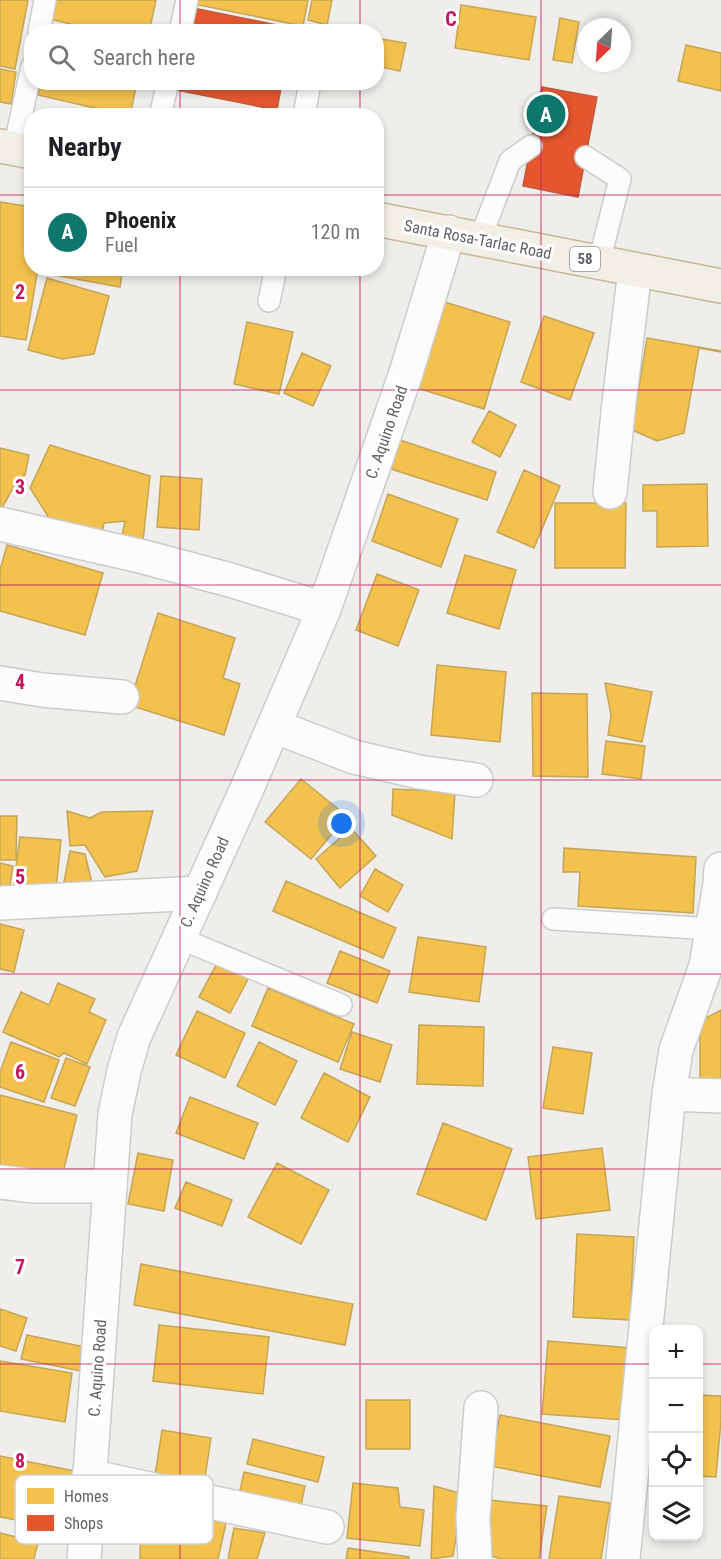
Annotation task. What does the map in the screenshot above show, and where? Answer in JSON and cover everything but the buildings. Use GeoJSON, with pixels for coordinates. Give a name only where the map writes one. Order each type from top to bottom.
{"type":"FeatureCollection","features":[{"type":"Feature","properties":{"kind":"highway","name":"Santa Rosa-Tarlac Road"},"geometry":{"type":"LineString","coordinates":[[384,220],[721,286]]}},
{"type":"Feature","properties":{"kind":"street","name":"C. Aquino Road"},"geometry":{"type":"LineString","coordinates":[[89,1475],[115,1114],[124,1071],[134,1037],[200,893],[324,609],[406,373],[449,232]]}},
{"type":"Feature","properties":{"kind":"street"},"geometry":{"type":"LineString","coordinates":[[610,492],[635,270]]}},
{"type":"Feature","properties":{"kind":"street"},"geometry":{"type":"LineString","coordinates":[[0,524],[144,557],[324,609]]}},
{"type":"Feature","properties":{"kind":"street"},"geometry":{"type":"LineString","coordinates":[[0,683],[42,690],[122,697]]}},
{"type":"Feature","properties":{"kind":"street"},"geometry":{"type":"LineString","coordinates":[[274,726],[354,757],[419,772],[476,780]]}},
{"type":"Feature","properties":{"kind":"street"},"geometry":{"type":"LineString","coordinates":[[623,1559],[669,1094],[676,1050],[706,966],[721,869]]}},
{"type":"Feature","properties":{"kind":"street"},"geometry":{"type":"LineString","coordinates":[[0,903],[200,893]]}},
{"type":"Feature","properties":{"kind":"street"},"geometry":{"type":"LineString","coordinates":[[669,1094],[721,1096]]}},
{"type":"Feature","properties":{"kind":"street"},"geometry":{"type":"LineString","coordinates":[[0,1182],[33,1186],[110,1186]]}},
{"type":"Feature","properties":{"kind":"street"},"geometry":{"type":"LineString","coordinates":[[475,1559],[473,1518],[481,1408]]}},
{"type":"Feature","properties":{"kind":"street"},"geometry":{"type":"LineString","coordinates":[[213,1503],[327,1527]]}},
{"type":"Feature","properties":{"kind":"street","name":"C. Aquino Road"},"geometry":{"type":"LineString","coordinates":[[84,1559],[85,1544]]}},
{"type":"Feature","properties":{"kind":"lane"},"geometry":{"type":"LineString","coordinates":[[40,24],[45,0]]}},
{"type":"Feature","properties":{"kind":"lane"},"geometry":{"type":"LineString","coordinates":[[182,24],[187,0]]}},
{"type":"Feature","properties":{"kind":"lane"},"geometry":{"type":"LineString","coordinates":[[15,149],[27,90]]}},
{"type":"Feature","properties":{"kind":"lane"},"geometry":{"type":"LineString","coordinates":[[162,108],[166,90]]}},
{"type":"Feature","properties":{"kind":"lane"},"geometry":{"type":"LineString","coordinates":[[305,108],[309,90]]}},
{"type":"Feature","properties":{"kind":"lane"},"geometry":{"type":"LineString","coordinates":[[480,239],[510,161],[531,146]]}},
{"type":"Feature","properties":{"kind":"lane"},"geometry":{"type":"LineString","coordinates":[[586,157],[620,179],[599,262]]}},
{"type":"Feature","properties":{"kind":"lane"},"geometry":{"type":"LineString","coordinates":[[269,301],[274,276]]}},
{"type":"Feature","properties":{"kind":"lane"},"geometry":{"type":"LineString","coordinates":[[553,919],[712,929]]}},
{"type":"Feature","properties":{"kind":"lane"},"geometry":{"type":"LineString","coordinates":[[179,938],[341,1005]]}},
{"type":"Feature","properties":{"kind":"place","name":"Phoenix"},"geometry":{"type":"Point","coordinates":[546,114]}}]}
